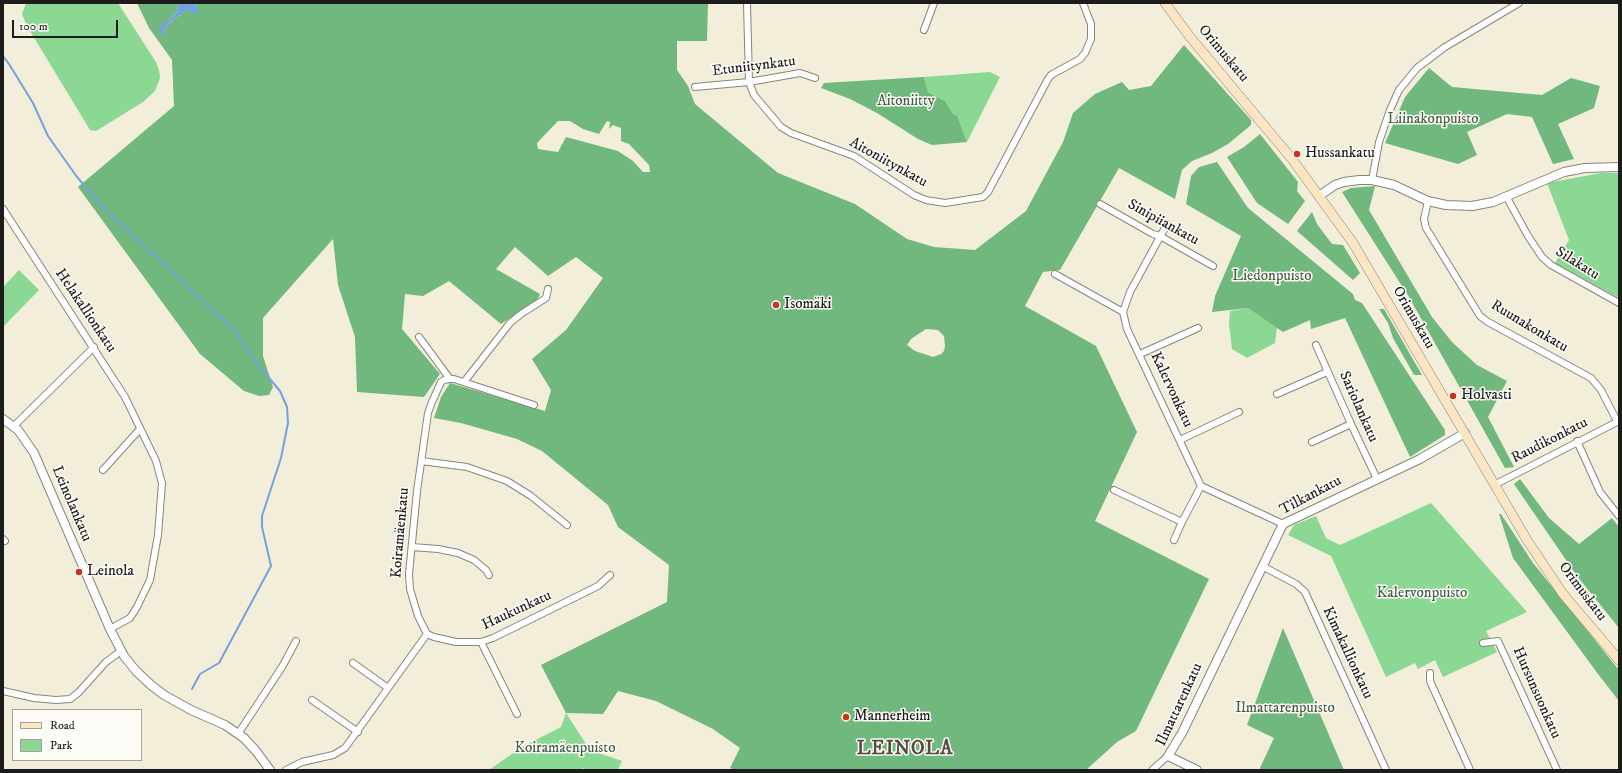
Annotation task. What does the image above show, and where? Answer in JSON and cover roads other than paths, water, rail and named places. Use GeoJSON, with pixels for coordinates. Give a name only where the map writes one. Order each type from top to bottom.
{"type":"FeatureCollection","features":[{"type":"Feature","properties":{"kind":"main road","name":"Orimuskatu"},"geometry":{"type":"LineString","coordinates":[[1165,3],[1190,37],[1292,159],[1353,243],[1527,540],[1563,594],[1619,660]]}},
{"type":"Feature","properties":{"kind":"street","name":"Aitoniitynkatu"},"geometry":{"type":"LineString","coordinates":[[747,3],[748,82],[754,95],[782,127],[791,133],[854,156],[914,195],[926,200],[945,203],[983,197],[991,188],[1051,74],[1080,59],[1088,47],[1091,39],[1091,24],[1083,3]]}},
{"type":"Feature","properties":{"kind":"street"},"geometry":{"type":"LineString","coordinates":[[924,30],[934,3]]}},
{"type":"Feature","properties":{"kind":"street"},"geometry":{"type":"LineString","coordinates":[[1372,180],[1380,142],[1390,110],[1399,90],[1417,68],[1445,46],[1519,3]]}},
{"type":"Feature","properties":{"kind":"street","name":"Etuniitynkatu"},"geometry":{"type":"LineString","coordinates":[[695,87],[748,82],[800,73],[815,78]]}},
{"type":"Feature","properties":{"kind":"street"},"geometry":{"type":"LineString","coordinates":[[1319,196],[1335,185],[1344,182],[1372,180],[1394,185],[1428,201],[1446,205],[1472,206],[1487,203],[1506,196],[1539,181],[1564,172],[1592,167],[1619,166]]}},
{"type":"Feature","properties":{"kind":"street","name":"Silakatu"},"geometry":{"type":"LineString","coordinates":[[1506,196],[1528,236],[1542,257],[1551,265],[1619,303]]}},
{"type":"Feature","properties":{"kind":"street","name":"Ruunakonkatu"},"geometry":{"type":"LineString","coordinates":[[1428,201],[1424,219],[1426,228],[1480,316],[1488,322],[1590,378],[1601,390],[1618,421]]}},
{"type":"Feature","properties":{"kind":"street","name":"Sinipiiankatu"},"geometry":{"type":"LineString","coordinates":[[1100,204],[1213,266]]}},
{"type":"Feature","properties":{"kind":"street","name":"Helakallionkatu"},"geometry":{"type":"LineString","coordinates":[[3,210],[94,347],[125,397],[156,461],[162,483],[153,569],[147,587],[130,618],[110,629]]}},
{"type":"Feature","properties":{"kind":"street"},"geometry":{"type":"LineString","coordinates":[[1055,274],[1123,312],[1130,292],[1167,224]]}},
{"type":"Feature","properties":{"kind":"street"},"geometry":{"type":"LineString","coordinates":[[464,382],[510,323],[546,298],[548,289]]}},
{"type":"Feature","properties":{"kind":"street","name":"Kalervonkatu"},"geometry":{"type":"LineString","coordinates":[[1123,312],[1127,329],[1201,486]]}},
{"type":"Feature","properties":{"kind":"street"},"geometry":{"type":"LineString","coordinates":[[1140,354],[1198,328]]}},
{"type":"Feature","properties":{"kind":"street"},"geometry":{"type":"LineString","coordinates":[[420,336],[450,379],[464,382],[534,405]]}},
{"type":"Feature","properties":{"kind":"street","name":"Sariolankatu"},"geometry":{"type":"LineString","coordinates":[[1316,345],[1350,424],[1377,479]]}},
{"type":"Feature","properties":{"kind":"street"},"geometry":{"type":"LineString","coordinates":[[14,426],[94,347]]}},
{"type":"Feature","properties":{"kind":"street"},"geometry":{"type":"LineString","coordinates":[[1277,394],[1327,372]]}},
{"type":"Feature","properties":{"kind":"street","name":"Koiramäenkatu"},"geometry":{"type":"LineString","coordinates":[[427,634],[418,616],[410,589],[409,574],[421,461],[432,402],[441,382],[450,379]]}},
{"type":"Feature","properties":{"kind":"street"},"geometry":{"type":"LineString","coordinates":[[1180,440],[1239,412]]}},
{"type":"Feature","properties":{"kind":"street","name":"Leinolankatu"},"geometry":{"type":"LineString","coordinates":[[3,419],[14,426],[26,440],[38,460],[110,629],[121,651],[136,671],[157,690],[182,706],[225,725],[238,734],[256,751],[270,770]]}},
{"type":"Feature","properties":{"kind":"street","name":"Raudikonkatu"},"geometry":{"type":"LineString","coordinates":[[1494,485],[1618,421]]}},
{"type":"Feature","properties":{"kind":"street"},"geometry":{"type":"LineString","coordinates":[[1312,442],[1350,424]]}},
{"type":"Feature","properties":{"kind":"street"},"geometry":{"type":"LineString","coordinates":[[103,470],[140,429]]}},
{"type":"Feature","properties":{"kind":"street","name":"Tilkankatu"},"geometry":{"type":"LineString","coordinates":[[1217,661],[1284,524],[1434,451],[1464,433]]}},
{"type":"Feature","properties":{"kind":"street"},"geometry":{"type":"LineString","coordinates":[[1577,441],[1600,492],[1619,516]]}},
{"type":"Feature","properties":{"kind":"street"},"geometry":{"type":"LineString","coordinates":[[421,461],[467,467],[507,481],[531,496],[567,525]]}},
{"type":"Feature","properties":{"kind":"street"},"geometry":{"type":"LineString","coordinates":[[1174,540],[1201,486],[1284,524]]}},
{"type":"Feature","properties":{"kind":"street"},"geometry":{"type":"LineString","coordinates":[[1114,490],[1182,522]]}},
{"type":"Feature","properties":{"kind":"street"},"geometry":{"type":"LineString","coordinates":[[412,547],[448,551],[464,555],[481,566],[489,575]]}},
{"type":"Feature","properties":{"kind":"street","name":"Kimakallionkatu"},"geometry":{"type":"LineString","coordinates":[[1264,567],[1296,584],[1305,592],[1386,770]]}},
{"type":"Feature","properties":{"kind":"street","name":"Haukunkatu"},"geometry":{"type":"LineString","coordinates":[[427,634],[449,640],[481,642],[499,636],[574,598],[602,583],[610,575]]}},
{"type":"Feature","properties":{"kind":"street"},"geometry":{"type":"LineString","coordinates":[[286,770],[302,762],[322,758],[337,753],[345,748],[358,732],[427,634]]}},
{"type":"Feature","properties":{"kind":"street"},"geometry":{"type":"LineString","coordinates":[[238,734],[282,667],[296,641]]}},
{"type":"Feature","properties":{"kind":"street","name":"Hursunsuonkatu"},"geometry":{"type":"LineString","coordinates":[[1483,643],[1498,641],[1557,770]]}},
{"type":"Feature","properties":{"kind":"street"},"geometry":{"type":"LineString","coordinates":[[481,642],[517,714]]}},
{"type":"Feature","properties":{"kind":"street"},"geometry":{"type":"LineString","coordinates":[[3,691],[40,699],[70,699],[78,693],[106,662],[121,651]]}},
{"type":"Feature","properties":{"kind":"street","name":"Ilmattarenkatu"},"geometry":{"type":"LineString","coordinates":[[1197,770],[1168,756],[1182,733],[1217,661]]}},
{"type":"Feature","properties":{"kind":"street"},"geometry":{"type":"LineString","coordinates":[[353,663],[388,688]]}},
{"type":"Feature","properties":{"kind":"street"},"geometry":{"type":"LineString","coordinates":[[1430,673],[1430,681],[1470,770]]}},
{"type":"Feature","properties":{"kind":"street"},"geometry":{"type":"LineString","coordinates":[[312,700],[358,732]]}},
{"type":"Feature","properties":{"kind":"street"},"geometry":{"type":"LineString","coordinates":[[1152,770],[1168,756]]}},
{"type":"Feature","properties":{"kind":"water"},"geometry":{"type":"Polygon","coordinates":[[[179,3],[193,3],[198,6],[198,12],[196,14],[187,10],[184,11],[182,15],[178,16],[167,25],[163,34],[159,34],[158,32],[162,27],[161,24],[169,20],[178,11],[177,5],[179,3]]]}},
{"type":"Feature","properties":{"kind":"waterway"},"geometry":{"type":"LineString","coordinates":[[3,56],[33,103],[48,136],[77,177],[105,209],[235,331],[254,360],[280,391],[287,407],[288,423],[281,458],[262,516],[262,527],[271,566],[219,663],[200,674],[192,689]]}},
{"type":"Feature","properties":{"kind":"place","name":"Hussankatu"},"geometry":{"type":"Point","coordinates":[1297,154]}},
{"type":"Feature","properties":{"kind":"place","name":"Isomäki"},"geometry":{"type":"Point","coordinates":[776,305]}},
{"type":"Feature","properties":{"kind":"place","name":"Holvasti"},"geometry":{"type":"Point","coordinates":[1453,396]}},
{"type":"Feature","properties":{"kind":"place","name":"Leinola"},"geometry":{"type":"Point","coordinates":[79,572]}},
{"type":"Feature","properties":{"kind":"place","name":"Mannerheim"},"geometry":{"type":"Point","coordinates":[846,717]}},
{"type":"Feature","properties":{"kind":"district","name":"LEINOLA"},"geometry":{"type":"Point","coordinates":[905,750]}},
{"type":"Feature","properties":{"kind":"park label","name":"Aitoniitty"},"geometry":{"type":"Point","coordinates":[906,102]}},
{"type":"Feature","properties":{"kind":"park label","name":"Liinakonpuisto"},"geometry":{"type":"Point","coordinates":[1433,120]}},
{"type":"Feature","properties":{"kind":"park label","name":"Liedonpuisto"},"geometry":{"type":"Point","coordinates":[1272,277]}},
{"type":"Feature","properties":{"kind":"park label","name":"Kalervonpuisto"},"geometry":{"type":"Point","coordinates":[1422,594]}},
{"type":"Feature","properties":{"kind":"park label","name":"Ilmattarenpuisto"},"geometry":{"type":"Point","coordinates":[1285,709]}},
{"type":"Feature","properties":{"kind":"park label","name":"Koiramäenpuisto"},"geometry":{"type":"Point","coordinates":[565,749]}}]}
